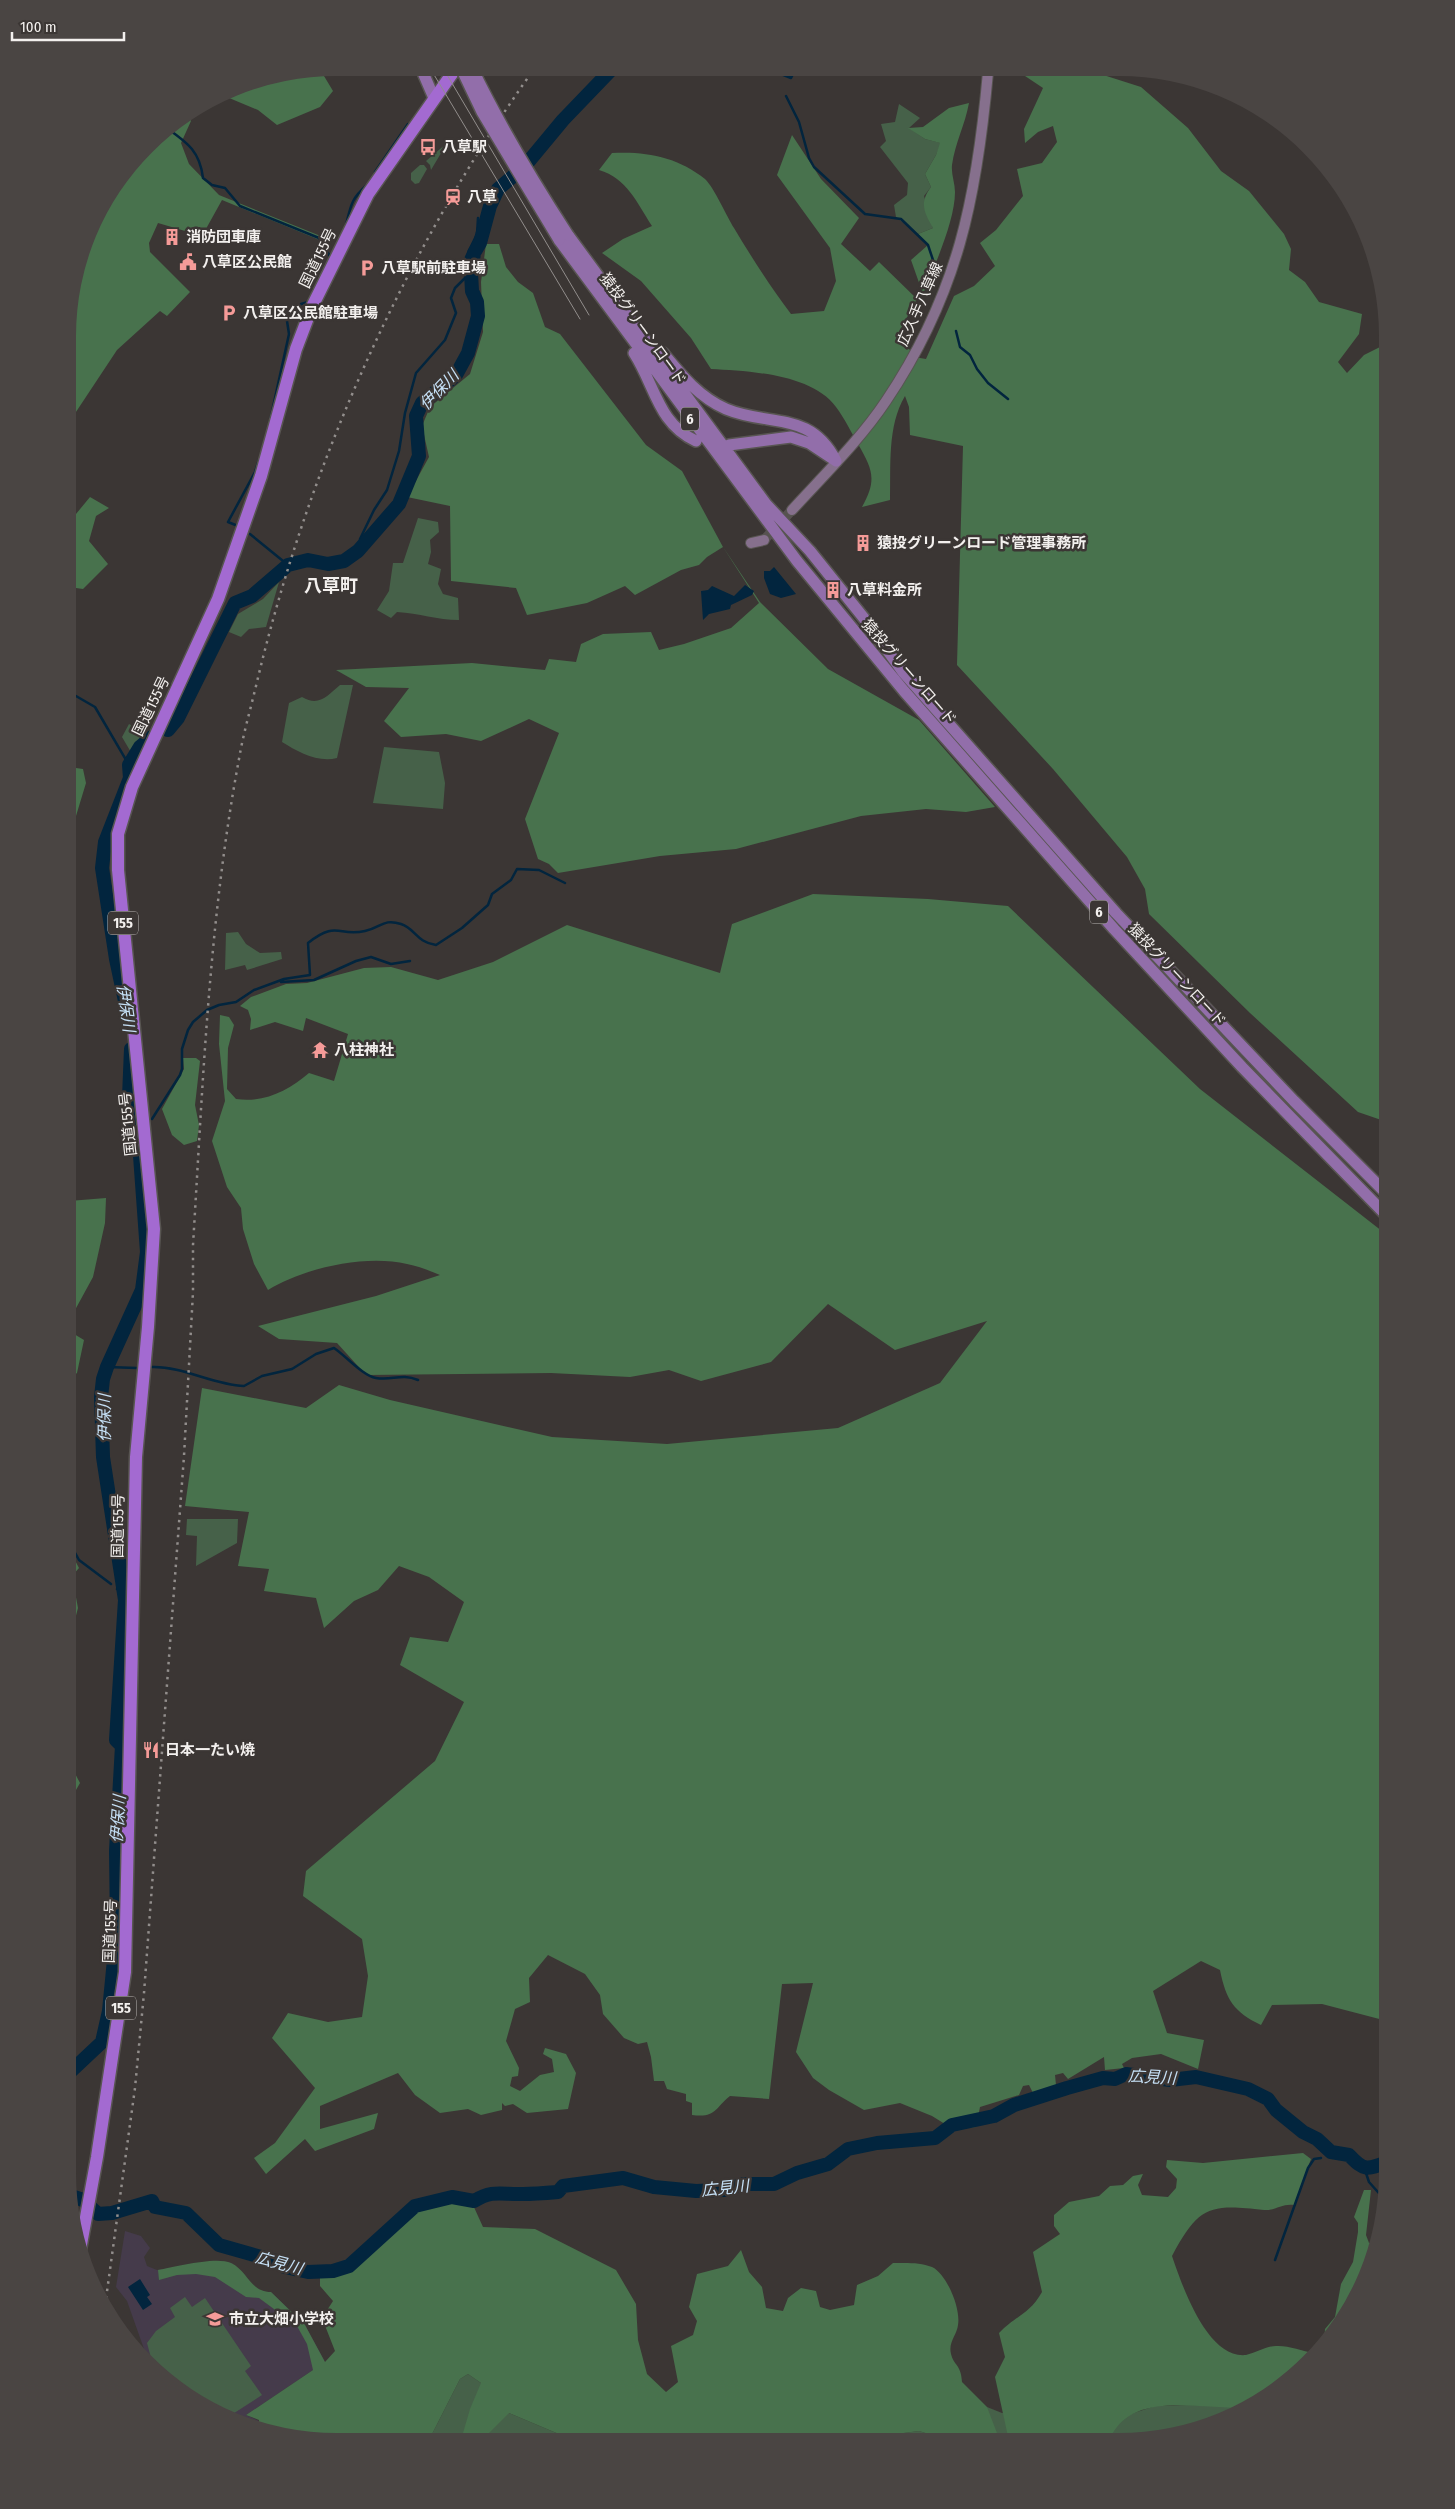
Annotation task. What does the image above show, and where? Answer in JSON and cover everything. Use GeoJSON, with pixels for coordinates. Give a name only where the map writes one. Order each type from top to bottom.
{"type":"FeatureCollection","features":[{"type":"Feature","properties":{"kind":"highway","name":"国道155号"},"geometry":{"type":"LineString","coordinates":[[83,2233],[125,1972],[136,1457],[148,1326],[154,1229],[118,870],[118,834],[132,787],[218,599],[261,476],[296,349],[312,307],[368,194],[450,76]]}},
{"type":"Feature","properties":{"kind":"main road"},"geometry":{"type":"LineString","coordinates":[[424,76],[434,98]]}},
{"type":"Feature","properties":{"kind":"main road","name":"猿投グリーンロード"},"geometry":{"type":"LineString","coordinates":[[465,76],[482,112],[623,327],[797,561],[904,691],[1120,936],[1242,1067],[1379,1208]]}},
{"type":"Feature","properties":{"kind":"main road","name":"猿投グリーンロード"},"geometry":{"type":"LineString","coordinates":[[476,76],[492,109],[564,237],[595,272],[766,504],[815,558],[867,622],[903,672],[1135,933],[1294,1101],[1379,1186]]}},
{"type":"Feature","properties":{"kind":"main road","name":"広久手八草線"},"geometry":{"type":"LineString","coordinates":[[792,510],[885,402],[914,357],[942,298],[952,272],[970,204],[984,122],[988,76]]}},
{"type":"Feature","properties":{"kind":"main road"},"geometry":{"type":"LineString","coordinates":[[595,272],[686,381],[697,391],[727,409],[742,414],[781,419],[798,426],[828,445],[836,461]]}},
{"type":"Feature","properties":{"kind":"main road"},"geometry":{"type":"LineString","coordinates":[[623,327],[630,346],[665,416],[683,434],[696,441]]}},
{"type":"Feature","properties":{"kind":"main road"},"geometry":{"type":"LineString","coordinates":[[729,445],[791,437],[809,443],[836,461]]}},
{"type":"Feature","properties":{"kind":"main road"},"geometry":{"type":"LineString","coordinates":[[751,544],[764,540]]}},
{"type":"Feature","properties":{"kind":"shaded area","name":"市立大畑小学校"},"geometry":{"type":"Polygon","coordinates":[[[125,2231],[141,2236],[150,2248],[144,2257],[147,2266],[157,2270],[218,2261],[232,2263],[254,2287],[261,2292],[271,2292],[305,2325],[325,2362],[246,2415],[258,2421],[253,2419],[206,2398],[165,2368],[143,2346],[127,2301],[116,2287],[125,2231]]]}},
{"type":"Feature","properties":{"kind":"green space"},"geometry":{"type":"Polygon","coordinates":[[[1025,76],[1107,76],[1141,87],[1188,128],[1221,171],[1249,191],[1284,234],[1291,249],[1289,270],[1305,282],[1319,302],[1362,314],[1359,334],[1338,362],[1347,373],[1364,355],[1379,348],[1379,1119],[1358,1112],[1250,1013],[1149,914],[1145,889],[1127,857],[1053,769],[957,665],[963,446],[910,435],[909,407],[905,396],[895,420],[893,433],[890,461],[890,500],[862,507],[870,489],[870,468],[842,416],[825,396],[812,387],[779,376],[711,369],[691,338],[641,281],[602,253],[623,239],[652,226],[624,185],[609,174],[599,170],[612,153],[637,153],[661,157],[684,165],[695,171],[709,183],[731,223],[768,282],[791,314],[824,311],[836,281],[830,248],[777,175],[792,135],[821,179],[859,218],[841,244],[870,271],[879,262],[917,299],[899,332],[914,357],[926,359],[954,296],[974,286],[995,266],[980,243],[996,230],[1023,196],[1017,169],[1042,163],[1057,142],[1053,126],[1038,132],[1025,143],[1024,129],[1043,88],[1025,76]]]}},
{"type":"Feature","properties":{"kind":"green space"},"geometry":{"type":"Polygon","coordinates":[[[324,77],[333,91],[320,107],[277,125],[258,110],[231,99],[269,85],[303,78],[324,77]]]}},
{"type":"Feature","properties":{"kind":"green space"},"geometry":{"type":"Polygon","coordinates":[[[969,103],[952,165],[955,192],[952,216],[923,294],[911,260],[928,245],[918,234],[933,228],[924,208],[925,198],[931,187],[925,174],[936,155],[940,143],[925,139],[908,128],[923,127],[949,108],[969,103]]]}},
{"type":"Feature","properties":{"kind":"green space"},"geometry":{"type":"Polygon","coordinates":[[[899,104],[920,118],[909,128],[925,139],[941,143],[925,174],[931,187],[924,196],[933,228],[918,234],[896,217],[894,205],[907,195],[908,183],[880,147],[886,141],[881,124],[895,122],[899,104]]]}},
{"type":"Feature","properties":{"kind":"green space"},"geometry":{"type":"Polygon","coordinates":[[[191,121],[181,143],[189,164],[219,195],[328,239],[327,243],[222,200],[202,236],[158,223],[149,243],[150,252],[190,292],[167,316],[160,311],[117,350],[76,412],[78,303],[85,269],[96,237],[111,206],[130,178],[165,141],[191,121]]]}},
{"type":"Feature","properties":{"kind":"green space"},"geometry":{"type":"Polygon","coordinates":[[[447,143],[431,170],[430,165],[426,161],[447,143]]]}},
{"type":"Feature","properties":{"kind":"green space"},"geometry":{"type":"Polygon","coordinates":[[[420,165],[424,165],[427,169],[419,183],[415,184],[411,180],[411,173],[420,165]]]}},
{"type":"Feature","properties":{"kind":"green space"},"geometry":{"type":"Polygon","coordinates":[[[486,244],[499,244],[506,267],[518,282],[533,293],[545,327],[560,334],[646,445],[682,471],[723,547],[707,557],[699,565],[681,570],[635,595],[625,586],[587,603],[527,615],[516,588],[451,581],[450,506],[407,497],[429,457],[422,426],[430,407],[470,374],[483,332],[481,282],[486,244]]]}},
{"type":"Feature","properties":{"kind":"green space"},"geometry":{"type":"Polygon","coordinates":[[[90,497],[109,508],[96,516],[89,541],[108,564],[83,589],[76,588],[76,514],[90,497]]]}},
{"type":"Feature","properties":{"kind":"green space"},"geometry":{"type":"Polygon","coordinates":[[[418,518],[438,522],[439,532],[430,540],[431,552],[428,564],[441,569],[438,584],[443,594],[458,598],[459,620],[397,612],[391,618],[377,610],[389,591],[393,563],[403,563],[418,518]]]}},
{"type":"Feature","properties":{"kind":"green space"},"geometry":{"type":"Polygon","coordinates":[[[723,547],[760,602],[828,669],[919,720],[995,807],[966,812],[926,809],[861,816],[736,849],[660,856],[558,873],[549,864],[538,859],[525,819],[559,733],[529,719],[481,741],[446,734],[401,737],[384,721],[409,688],[366,687],[336,670],[472,663],[545,670],[549,659],[576,662],[581,644],[603,634],[651,632],[659,650],[684,644],[731,628],[759,603],[723,547]]]}},
{"type":"Feature","properties":{"kind":"green space"},"geometry":{"type":"Polygon","coordinates":[[[279,582],[266,627],[249,629],[241,637],[229,632],[238,614],[263,599],[279,582]]]}},
{"type":"Feature","properties":{"kind":"green space"},"geometry":{"type":"Polygon","coordinates":[[[340,685],[353,685],[337,758],[315,758],[301,753],[282,742],[289,703],[302,697],[313,701],[322,699],[340,685]]]}},
{"type":"Feature","properties":{"kind":"green space"},"geometry":{"type":"Polygon","coordinates":[[[129,724],[145,733],[132,754],[122,737],[129,724]]]}},
{"type":"Feature","properties":{"kind":"green space"},"geometry":{"type":"Polygon","coordinates":[[[384,747],[439,752],[445,783],[443,809],[373,803],[384,747]]]}},
{"type":"Feature","properties":{"kind":"green space"},"geometry":{"type":"Polygon","coordinates":[[[76,768],[83,769],[86,783],[76,816],[76,768]]]}},
{"type":"Feature","properties":{"kind":"green space"},"geometry":{"type":"Polygon","coordinates":[[[813,894],[928,899],[1008,906],[1200,1089],[1379,1229],[1379,2019],[1322,2004],[1272,2005],[1261,2025],[1244,2015],[1233,2004],[1228,1997],[1220,1970],[1201,1961],[1153,1991],[1167,2033],[1204,2040],[1198,2069],[1161,2054],[1132,2058],[1122,2064],[1124,2068],[1105,2070],[1104,2057],[1068,2079],[1063,2073],[1055,2075],[1056,2085],[1033,2093],[1029,2085],[1023,2086],[1019,2095],[980,2107],[976,2127],[953,2129],[932,2116],[900,2103],[864,2110],[829,2090],[813,2078],[796,2052],[813,1983],[782,1984],[769,2099],[730,2096],[714,2112],[700,2116],[692,2115],[692,2103],[686,2101],[686,2094],[667,2089],[664,2081],[654,2081],[647,2042],[638,2044],[624,2038],[603,2014],[600,1995],[585,1974],[548,1955],[529,1978],[530,2002],[515,2009],[506,2041],[519,2068],[518,2076],[512,2077],[510,2086],[520,2091],[540,2075],[554,2072],[552,2059],[543,2054],[545,2048],[566,2054],[576,2073],[568,2109],[527,2113],[513,2104],[505,2106],[502,2103],[502,2110],[481,2115],[468,2109],[440,2113],[415,2095],[398,2073],[320,2106],[320,2129],[378,2113],[374,2129],[315,2151],[305,2139],[266,2174],[254,2158],[275,2143],[315,2088],[272,2038],[288,2013],[328,2022],[362,2017],[368,1976],[362,1939],[303,1896],[306,1871],[435,1761],[464,1702],[400,1665],[410,1637],[448,1642],[464,1602],[429,1577],[399,1566],[378,1590],[354,1601],[324,1628],[316,1598],[264,1591],[269,1569],[238,1566],[249,1512],[185,1506],[202,1388],[306,1408],[339,1385],[390,1400],[552,1437],[667,1444],[838,1428],[940,1383],[987,1321],[895,1350],[828,1304],[771,1362],[701,1381],[669,1370],[630,1377],[551,1373],[366,1375],[337,1343],[279,1339],[258,1326],[376,1296],[440,1275],[415,1266],[390,1261],[354,1262],[317,1269],[299,1275],[268,1290],[254,1264],[243,1229],[241,1208],[227,1187],[212,1141],[225,1101],[219,1044],[220,1015],[229,1017],[234,1025],[228,1048],[227,1089],[236,1099],[256,1099],[284,1090],[309,1073],[334,1081],[348,1034],[306,1018],[303,1031],[275,1022],[250,1030],[251,1019],[248,1010],[240,1006],[251,997],[286,984],[307,983],[364,968],[391,967],[438,980],[493,962],[567,925],[720,973],[732,924],[813,894]]]}},
{"type":"Feature","properties":{"kind":"green space"},"geometry":{"type":"Polygon","coordinates":[[[238,932],[246,944],[260,953],[281,952],[282,959],[247,970],[245,965],[225,970],[226,933],[238,932]]]}},
{"type":"Feature","properties":{"kind":"green space"},"geometry":{"type":"Polygon","coordinates":[[[183,1058],[196,1058],[200,1061],[195,1105],[199,1125],[197,1141],[184,1145],[172,1135],[162,1109],[184,1069],[183,1058]]]}},
{"type":"Feature","properties":{"kind":"green space"},"geometry":{"type":"Polygon","coordinates":[[[106,1198],[105,1223],[93,1277],[76,1308],[76,1200],[106,1198]]]}},
{"type":"Feature","properties":{"kind":"green space"},"geometry":{"type":"Polygon","coordinates":[[[76,1335],[84,1340],[76,1374],[76,1335]]]}},
{"type":"Feature","properties":{"kind":"green space"},"geometry":{"type":"Polygon","coordinates":[[[187,1519],[238,1519],[237,1543],[196,1566],[197,1536],[186,1535],[187,1519]]]}},
{"type":"Feature","properties":{"kind":"green space"},"geometry":{"type":"Polygon","coordinates":[[[76,1597],[78,1608],[76,1616],[76,1597]]]}},
{"type":"Feature","properties":{"kind":"green space"},"geometry":{"type":"Polygon","coordinates":[[[76,1775],[80,1783],[76,1790],[76,1775]]]}},
{"type":"Feature","properties":{"kind":"green space"},"geometry":{"type":"Polygon","coordinates":[[[1303,2153],[1311,2159],[1294,2205],[1286,2205],[1268,2210],[1230,2208],[1208,2212],[1198,2218],[1190,2227],[1172,2256],[1182,2284],[1198,2318],[1219,2345],[1232,2353],[1246,2355],[1276,2346],[1307,2351],[1277,2379],[1230,2408],[1171,2405],[1141,2410],[1128,2417],[1114,2433],[1007,2433],[995,2377],[1005,2357],[999,2333],[1032,2306],[1042,2292],[1033,2252],[1060,2234],[1054,2226],[1054,2215],[1069,2202],[1099,2196],[1110,2186],[1123,2185],[1133,2176],[1143,2174],[1138,2185],[1142,2195],[1168,2197],[1176,2188],[1177,2179],[1166,2167],[1167,2160],[1203,2163],[1303,2153]]]}},
{"type":"Feature","properties":{"kind":"green space"},"geometry":{"type":"Polygon","coordinates":[[[1364,2190],[1371,2190],[1366,2235],[1369,2243],[1359,2272],[1335,2317],[1341,2284],[1353,2262],[1358,2232],[1358,2223],[1354,2217],[1364,2190]]]}},
{"type":"Feature","properties":{"kind":"green space"},"geometry":{"type":"Polygon","coordinates":[[[449,2201],[473,2205],[483,2227],[535,2229],[616,2270],[636,2304],[638,2340],[647,2374],[666,2392],[678,2382],[671,2346],[693,2335],[697,2321],[689,2307],[697,2274],[728,2266],[741,2250],[749,2272],[762,2287],[766,2308],[783,2311],[788,2298],[801,2288],[816,2291],[820,2307],[830,2310],[854,2305],[857,2285],[878,2276],[893,2263],[927,2265],[938,2271],[943,2277],[955,2301],[958,2325],[950,2350],[952,2358],[959,2368],[962,2382],[987,2407],[997,2433],[925,2433],[919,2431],[904,2433],[556,2433],[509,2413],[489,2433],[463,2433],[470,2409],[481,2383],[468,2374],[460,2379],[433,2433],[337,2433],[286,2428],[259,2421],[246,2415],[313,2370],[307,2344],[297,2326],[259,2298],[246,2297],[215,2277],[196,2274],[177,2275],[159,2280],[158,2270],[206,2261],[231,2263],[258,2289],[271,2292],[305,2325],[325,2362],[335,2351],[322,2318],[333,2301],[320,2286],[320,2277],[341,2273],[355,2266],[415,2211],[449,2201]]]}},
{"type":"Feature","properties":{"kind":"green space"},"geometry":{"type":"Polygon","coordinates":[[[185,2297],[192,2307],[205,2298],[251,2366],[245,2371],[262,2395],[235,2412],[206,2398],[165,2368],[150,2353],[147,2343],[156,2331],[175,2317],[170,2308],[185,2297]]]}},
{"type":"Feature","properties":{"kind":"green space"},"geometry":{"type":"Polygon","coordinates":[[[468,2374],[481,2383],[509,2413],[556,2433],[433,2433],[460,2379],[468,2374]]]}},
{"type":"Feature","properties":{"kind":"green space"},"geometry":{"type":"Polygon","coordinates":[[[1155,2406],[1232,2407],[1186,2424],[1152,2431],[1118,2433],[964,2433],[987,2407],[1002,2413],[1128,2415],[1155,2406]]]}},
{"type":"Feature","properties":{"kind":"green space"},"geometry":{"type":"Polygon","coordinates":[[[919,2431],[925,2433],[903,2433],[919,2431]]]}},
{"type":"Feature","properties":{"kind":"water"},"geometry":{"type":"Polygon","coordinates":[[[774,567],[796,594],[781,598],[770,594],[764,578],[764,571],[770,571],[774,567]]]}},
{"type":"Feature","properties":{"kind":"water"},"geometry":{"type":"Polygon","coordinates":[[[745,585],[754,591],[752,595],[731,605],[730,609],[709,614],[703,620],[701,591],[708,590],[712,586],[734,596],[745,585]]]}},
{"type":"Feature","properties":{"kind":"water"},"geometry":{"type":"Polygon","coordinates":[[[140,2279],[150,2295],[147,2297],[152,2304],[143,2310],[128,2287],[140,2279]]]}},
{"type":"Feature","properties":{"kind":"waterway","name":"伊保川"},"geometry":{"type":"LineString","coordinates":[[168,730],[178,718],[235,603],[252,596],[288,565],[308,560],[328,564],[344,561],[358,551],[399,504],[419,456],[416,416],[422,403],[456,375],[468,353],[478,316],[477,302],[472,291],[471,273],[474,253],[480,243],[490,206],[498,189],[524,167],[563,120],[605,76]]}},
{"type":"Feature","properties":{"kind":"waterway"},"geometry":{"type":"LineString","coordinates":[[786,76],[791,78],[792,76]]}},
{"type":"Feature","properties":{"kind":"waterway"},"geometry":{"type":"LineString","coordinates":[[786,96],[799,122],[809,158],[814,167],[865,214],[901,219],[928,245],[935,266]]}},
{"type":"Feature","properties":{"kind":"waterway"},"geometry":{"type":"LineString","coordinates":[[375,172],[408,124]]}},
{"type":"Feature","properties":{"kind":"waterway"},"geometry":{"type":"LineString","coordinates":[[174,134],[187,144],[196,155],[203,178],[212,185],[225,188],[240,206],[319,238],[331,258]]}},
{"type":"Feature","properties":{"kind":"waterway"},"geometry":{"type":"LineString","coordinates":[[346,225],[352,203],[367,185]]}},
{"type":"Feature","properties":{"kind":"waterway"},"geometry":{"type":"LineString","coordinates":[[360,539],[374,510],[387,490],[399,451],[405,413],[416,373],[445,340],[456,313],[451,298],[455,288],[465,278],[466,257],[477,234],[478,218]]}},
{"type":"Feature","properties":{"kind":"waterway"},"geometry":{"type":"LineString","coordinates":[[270,421],[289,334],[287,321],[301,304],[308,302]]}},
{"type":"Feature","properties":{"kind":"waterway"},"geometry":{"type":"LineString","coordinates":[[956,331],[960,347],[970,355],[977,369],[988,383],[1008,399]]}},
{"type":"Feature","properties":{"kind":"waterway"},"geometry":{"type":"LineString","coordinates":[[238,526],[228,522],[255,472],[259,460]]}},
{"type":"Feature","properties":{"kind":"waterway"},"geometry":{"type":"LineString","coordinates":[[250,534],[288,565]]}},
{"type":"Feature","properties":{"kind":"waterway"},"geometry":{"type":"LineString","coordinates":[[76,696],[95,707],[129,765]]}},
{"type":"Feature","properties":{"kind":"waterway","name":"伊保川"},"geometry":{"type":"LineString","coordinates":[[128,1015],[116,959],[102,868],[105,842],[130,778],[129,765],[140,747],[152,737]]}},
{"type":"Feature","properties":{"kind":"waterway"},"geometry":{"type":"LineString","coordinates":[[152,1119],[180,1075],[182,1069],[182,1049],[188,1030],[193,1022],[207,1010],[219,1005],[236,1002],[254,990],[284,979],[310,975],[308,943],[318,936],[332,931],[365,931],[386,923],[395,922],[406,926],[424,941],[436,945],[462,928],[488,905],[492,894],[511,880],[517,869],[539,870],[565,883]]}},
{"type":"Feature","properties":{"kind":"waterway"},"geometry":{"type":"LineString","coordinates":[[281,982],[314,980],[356,961],[371,957],[391,964],[410,961]]}},
{"type":"Feature","properties":{"kind":"waterway","name":"伊保川"},"geometry":{"type":"LineString","coordinates":[[76,2066],[102,2042],[109,2011],[117,1929],[116,1851],[122,1746],[116,1740],[125,1600],[103,1457],[101,1397],[103,1379],[107,1367],[142,1290],[147,1252],[138,1128],[135,1125],[129,1097],[131,1049]]}},
{"type":"Feature","properties":{"kind":"waterway"},"geometry":{"type":"LineString","coordinates":[[152,1367],[175,1369],[232,1385],[244,1386],[262,1376],[292,1369],[316,1354],[334,1348],[360,1370],[376,1378],[407,1377],[418,1380]]}},
{"type":"Feature","properties":{"kind":"waterway"},"geometry":{"type":"LineString","coordinates":[[107,1367],[137,1368]]}},
{"type":"Feature","properties":{"kind":"waterway"},"geometry":{"type":"LineString","coordinates":[[76,1555],[79,1560],[111,1584]]}},
{"type":"Feature","properties":{"kind":"waterway","name":"伊保川"},"geometry":{"type":"LineString","coordinates":[[117,1589],[122,1590]]}},
{"type":"Feature","properties":{"kind":"waterway","name":"広見川"},"geometry":{"type":"LineString","coordinates":[[78,2198],[83,2200],[98,2214],[112,2213],[152,2201],[155,2207],[186,2213],[219,2245],[279,2262],[285,2267],[308,2272],[333,2271],[349,2266],[415,2206],[452,2197],[474,2201],[481,2197],[498,2193],[558,2192],[563,2186],[623,2178],[654,2187],[696,2191],[724,2190],[744,2184],[774,2184],[797,2173],[828,2164],[848,2149],[877,2143],[935,2138],[952,2125],[994,2116],[1014,2105],[1067,2088],[1103,2078],[1115,2079],[1126,2074],[1170,2080],[1196,2077],[1248,2089],[1268,2099],[1276,2110],[1303,2132],[1317,2139],[1331,2152],[1349,2155],[1358,2164],[1366,2168],[1379,2165]]}},
{"type":"Feature","properties":{"kind":"waterway"},"geometry":{"type":"LineString","coordinates":[[1275,2260],[1308,2168],[1314,2159],[1321,2158]]}},
{"type":"Feature","properties":{"kind":"waterway"},"geometry":{"type":"LineString","coordinates":[[1364,2167],[1369,2182],[1378,2192]]}},
{"type":"Feature","properties":{"kind":"tunnel"},"geometry":{"type":"LineString","coordinates":[[764,540],[792,510]]}},
{"type":"Feature","properties":{"kind":"tram line"},"geometry":{"type":"LineString","coordinates":[[435,76],[580,319]]}},
{"type":"Feature","properties":{"kind":"tram line"},"geometry":{"type":"LineString","coordinates":[[448,76],[589,315]]}},
{"type":"Feature","properties":{"kind":"railway"},"geometry":{"type":"LineString","coordinates":[[107,2294],[135,2088],[144,1993],[184,1456],[193,1292],[193,1245],[208,1001],[229,819],[241,750],[278,604],[303,523],[332,443],[365,364],[402,287],[443,212],[487,139],[529,76]]}},
{"type":"Feature","properties":{"kind":"place","name":"八草駅"},"geometry":{"type":"Point","coordinates":[428,147]}},
{"type":"Feature","properties":{"kind":"place","name":"八草"},"geometry":{"type":"Point","coordinates":[453,197]}},
{"type":"Feature","properties":{"kind":"place","name":"消防団車庫"},"geometry":{"type":"Point","coordinates":[172,237]}},
{"type":"Feature","properties":{"kind":"place","name":"八草区公民館"},"geometry":{"type":"Point","coordinates":[188,262]}},
{"type":"Feature","properties":{"kind":"place","name":"八草駅前駐車場"},"geometry":{"type":"Point","coordinates":[367,268]}},
{"type":"Feature","properties":{"kind":"place","name":"八草区公民館駐車場"},"geometry":{"type":"Point","coordinates":[229,313]}},
{"type":"Feature","properties":{"kind":"place","name":"猿投グリーンロード管理事務所"},"geometry":{"type":"Point","coordinates":[863,543]}},
{"type":"Feature","properties":{"kind":"place","name":"八草料金所"},"geometry":{"type":"Point","coordinates":[833,590]}},
{"type":"Feature","properties":{"kind":"place","name":"八柱神社"},"geometry":{"type":"Point","coordinates":[320,1050]}},
{"type":"Feature","properties":{"kind":"place","name":"日本一たい焼"},"geometry":{"type":"Point","coordinates":[151,1750]}},
{"type":"Feature","properties":{"kind":"place","name":"市立大畑小学校"},"geometry":{"type":"Point","coordinates":[215,2319]}},
{"type":"Feature","properties":{"kind":"district","name":"八草町"},"geometry":{"type":"Point","coordinates":[331,586]}}]}
